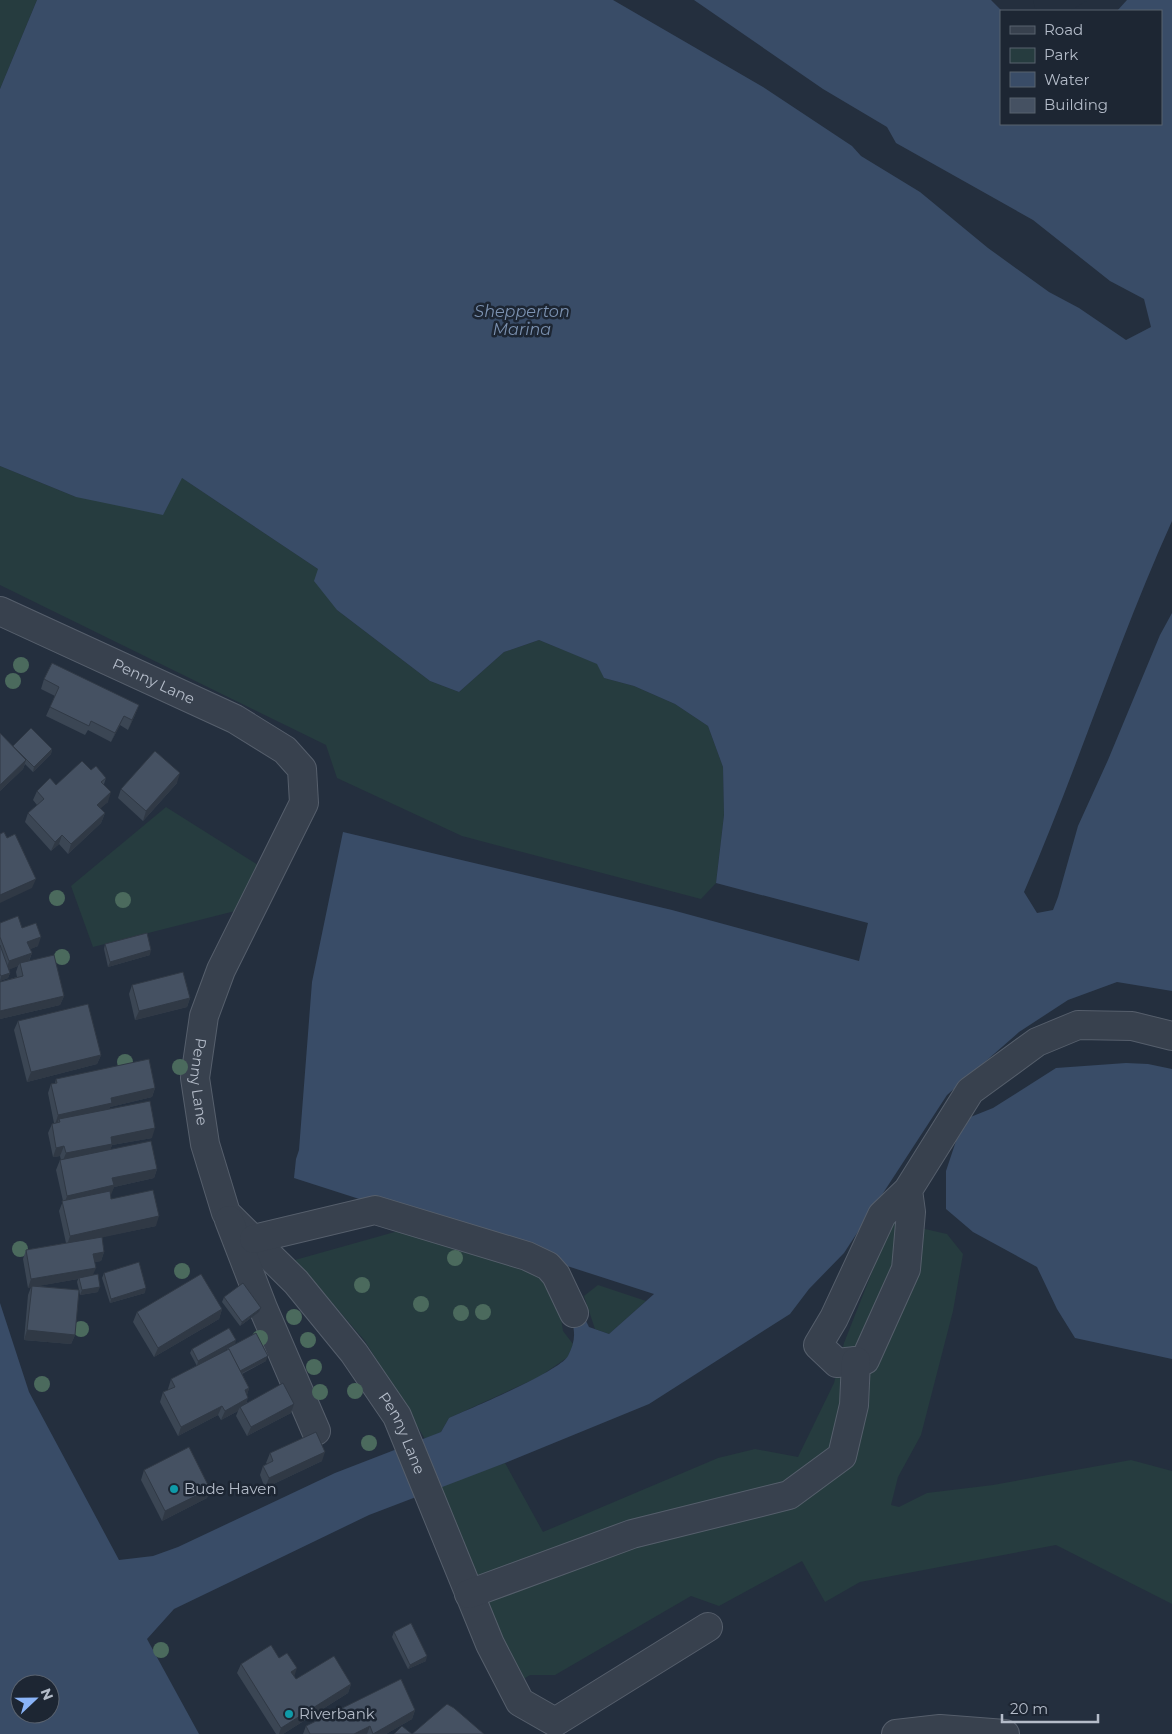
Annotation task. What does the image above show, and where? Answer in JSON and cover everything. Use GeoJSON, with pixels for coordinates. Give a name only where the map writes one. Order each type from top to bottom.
{"type":"FeatureCollection","features":[{"type":"Feature","properties":{"kind":"street","name":"Penny Lane"},"geometry":{"type":"LineString","coordinates":[[0,611],[235,719],[285,750],[302,769],[304,803],[221,970],[204,1016],[195,1078],[205,1144],[226,1212],[296,1282],[354,1353],[398,1416],[490,1644],[520,1702],[554,1722],[708,1627]]}},
{"type":"Feature","properties":{"kind":"street"},"geometry":{"type":"LineString","coordinates":[[908,1190],[911,1212],[906,1268],[865,1360],[837,1363],[818,1345],[834,1318],[882,1216],[908,1190],[970,1091],[1037,1042],[1078,1025],[1132,1026],[1172,1036]]}},
{"type":"Feature","properties":{"kind":"street"},"geometry":{"type":"LineString","coordinates":[[254,1239],[375,1210],[527,1256],[548,1266],[556,1275],[574,1313]]}},
{"type":"Feature","properties":{"kind":"street"},"geometry":{"type":"LineString","coordinates":[[226,1212],[263,1308],[316,1431]]}},
{"type":"Feature","properties":{"kind":"street"},"geometry":{"type":"LineString","coordinates":[[470,1594],[632,1534],[789,1495],[842,1456],[854,1405],[856,1361]]}},
{"type":"Feature","properties":{"kind":"street"},"geometry":{"type":"LineString","coordinates":[[896,1734],[940,1729],[1005,1734]]}},
{"type":"Feature","properties":{"kind":"green space"},"geometry":{"type":"Polygon","coordinates":[[[0,0],[37,0],[0,89],[0,0]]]}},
{"type":"Feature","properties":{"kind":"green space"},"geometry":{"type":"Polygon","coordinates":[[[0,466],[76,497],[182,478],[318,569],[337,610],[430,681],[459,692],[504,652],[539,640],[598,664],[604,678],[634,686],[675,704],[708,726],[723,767],[724,815],[716,883],[701,899],[462,836],[337,778],[326,745],[0,585],[0,466]]]}},
{"type":"Feature","properties":{"kind":"green space"},"geometry":{"type":"Polygon","coordinates":[[[166,807],[258,865],[239,910],[93,947],[71,886],[166,807]]]}},
{"type":"Feature","properties":{"kind":"green space"},"geometry":{"type":"Polygon","coordinates":[[[894,1222],[947,1234],[963,1254],[953,1311],[921,1435],[898,1477],[891,1505],[899,1507],[927,1493],[993,1485],[1131,1460],[1172,1471],[1172,1604],[1056,1545],[860,1582],[825,1602],[802,1561],[719,1606],[691,1596],[555,1675],[530,1675],[520,1681],[441,1486],[505,1463],[543,1532],[718,1458],[755,1449],[798,1457],[834,1383],[844,1343],[885,1239],[894,1222]]]}},
{"type":"Feature","properties":{"kind":"green space"},"geometry":{"type":"Polygon","coordinates":[[[416,1226],[543,1270],[558,1299],[563,1331],[573,1344],[568,1357],[539,1377],[449,1418],[441,1432],[425,1439],[365,1341],[295,1260],[416,1226]]]}},
{"type":"Feature","properties":{"kind":"green space"},"geometry":{"type":"Polygon","coordinates":[[[598,1285],[646,1301],[609,1334],[595,1329],[584,1296],[598,1285]]]}},
{"type":"Feature","properties":{"kind":"water","name":"Shepperton Marina"},"geometry":{"type":"Polygon","coordinates":[[[37,0],[613,0],[763,87],[852,146],[861,156],[920,192],[988,248],[1049,292],[1079,308],[1126,340],[1151,327],[1144,299],[1110,281],[1033,220],[896,143],[887,127],[823,89],[694,0],[1031,0],[1033,10],[1000,10],[1000,125],[1162,125],[1162,10],[1074,10],[1093,0],[1172,0],[1172,521],[1133,613],[1062,800],[1024,892],[1037,913],[1053,910],[1078,826],[1108,760],[1160,635],[1172,613],[1172,991],[1117,982],[1068,1000],[1019,1032],[947,1095],[844,1253],[809,1289],[790,1314],[649,1404],[505,1463],[369,1515],[174,1609],[147,1639],[199,1734],[0,1734],[0,1303],[29,1392],[119,1560],[153,1556],[178,1547],[335,1473],[441,1432],[449,1418],[532,1380],[561,1363],[568,1356],[573,1343],[574,1331],[572,1322],[585,1319],[589,1327],[609,1334],[654,1294],[294,1178],[299,1150],[312,982],[343,832],[672,910],[859,961],[868,923],[716,883],[724,815],[723,767],[708,726],[675,704],[634,686],[604,678],[597,664],[539,640],[504,652],[459,692],[430,681],[337,610],[314,581],[318,569],[182,478],[163,515],[76,497],[0,466],[0,89],[37,0]]]}},
{"type":"Feature","properties":{"kind":"water"},"geometry":{"type":"Polygon","coordinates":[[[1126,1063],[1148,1064],[1172,1069],[1172,1359],[1075,1338],[1057,1309],[1037,1267],[973,1232],[946,1209],[946,1171],[963,1120],[993,1108],[1056,1068],[1126,1063]]]}},
{"type":"Feature","properties":{"kind":"pier"},"geometry":{"type":"Polygon","coordinates":[[[991,0],[1033,0],[1035,8],[1038,10],[1001,10],[991,0]]]}},
{"type":"Feature","properties":{"kind":"pier"},"geometry":{"type":"Polygon","coordinates":[[[1088,0],[1127,0],[1118,10],[1072,10],[1088,0]]]}},
{"type":"Feature","properties":{"kind":"building"},"geometry":{"type":"Polygon","coordinates":[[[52,663],[139,705],[132,720],[124,716],[115,733],[91,721],[89,726],[50,707],[59,687],[44,679],[52,663]]]}},
{"type":"Feature","properties":{"kind":"building"},"geometry":{"type":"Polygon","coordinates":[[[31,728],[52,749],[34,767],[13,746],[31,728]]]}},
{"type":"Feature","properties":{"kind":"building"},"geometry":{"type":"Polygon","coordinates":[[[0,733],[26,760],[0,785],[0,733]]]}},
{"type":"Feature","properties":{"kind":"building"},"geometry":{"type":"Polygon","coordinates":[[[155,751],[180,773],[146,811],[121,789],[155,751]]]}},
{"type":"Feature","properties":{"kind":"building"},"geometry":{"type":"Polygon","coordinates":[[[82,761],[91,770],[96,766],[106,778],[101,782],[111,792],[97,805],[105,813],[71,844],[62,835],[55,842],[28,813],[44,799],[37,791],[50,778],[56,785],[82,761]]]}},
{"type":"Feature","properties":{"kind":"building"},"geometry":{"type":"Polygon","coordinates":[[[4,832],[7,838],[15,834],[36,879],[0,895],[0,834],[4,832]]]}},
{"type":"Feature","properties":{"kind":"building"},"geometry":{"type":"Polygon","coordinates":[[[18,916],[22,928],[36,923],[41,937],[27,942],[32,953],[9,961],[0,937],[0,923],[18,916]]]}},
{"type":"Feature","properties":{"kind":"building"},"geometry":{"type":"Polygon","coordinates":[[[147,933],[151,950],[110,962],[105,944],[147,933]]]}},
{"type":"Feature","properties":{"kind":"building"},"geometry":{"type":"Polygon","coordinates":[[[0,945],[10,973],[1,976],[0,974],[0,945]]]}},
{"type":"Feature","properties":{"kind":"building"},"geometry":{"type":"Polygon","coordinates":[[[54,955],[64,996],[0,1011],[0,982],[23,976],[20,963],[54,955]]]}},
{"type":"Feature","properties":{"kind":"building"},"geometry":{"type":"Polygon","coordinates":[[[183,972],[190,998],[139,1011],[132,985],[183,972]]]}},
{"type":"Feature","properties":{"kind":"building"},"geometry":{"type":"Polygon","coordinates":[[[88,1004],[101,1055],[31,1072],[18,1021],[88,1004]]]}},
{"type":"Feature","properties":{"kind":"building"},"geometry":{"type":"Polygon","coordinates":[[[149,1059],[155,1088],[111,1098],[112,1103],[58,1115],[51,1084],[57,1083],[56,1079],[149,1059]]]}},
{"type":"Feature","properties":{"kind":"building"},"geometry":{"type":"Polygon","coordinates":[[[150,1101],[155,1128],[111,1137],[112,1144],[66,1153],[64,1146],[56,1148],[52,1124],[60,1122],[59,1119],[150,1101]]]}},
{"type":"Feature","properties":{"kind":"building"},"geometry":{"type":"Polygon","coordinates":[[[151,1141],[157,1169],[112,1178],[114,1185],[67,1196],[60,1160],[151,1141]]]}},
{"type":"Feature","properties":{"kind":"building"},"geometry":{"type":"Polygon","coordinates":[[[153,1190],[159,1216],[70,1236],[62,1201],[110,1191],[111,1199],[153,1190]]]}},
{"type":"Feature","properties":{"kind":"building"},"geometry":{"type":"Polygon","coordinates":[[[102,1237],[104,1252],[93,1254],[96,1268],[31,1279],[26,1250],[102,1237]]]}},
{"type":"Feature","properties":{"kind":"building"},"geometry":{"type":"Polygon","coordinates":[[[139,1262],[146,1288],[111,1299],[104,1273],[139,1262]]]}},
{"type":"Feature","properties":{"kind":"building"},"geometry":{"type":"Polygon","coordinates":[[[98,1274],[100,1287],[82,1290],[79,1278],[98,1274]]]}},
{"type":"Feature","properties":{"kind":"building"},"geometry":{"type":"Polygon","coordinates":[[[201,1274],[222,1309],[158,1348],[137,1312],[201,1274]]]}},
{"type":"Feature","properties":{"kind":"building"},"geometry":{"type":"Polygon","coordinates":[[[243,1283],[261,1308],[242,1322],[224,1297],[243,1283]]]}},
{"type":"Feature","properties":{"kind":"building"},"geometry":{"type":"Polygon","coordinates":[[[32,1286],[79,1290],[75,1335],[27,1330],[32,1286]]]}},
{"type":"Feature","properties":{"kind":"building"},"geometry":{"type":"Polygon","coordinates":[[[229,1328],[236,1340],[198,1361],[192,1349],[229,1328]]]}},
{"type":"Feature","properties":{"kind":"building"},"geometry":{"type":"Polygon","coordinates":[[[256,1333],[268,1356],[240,1371],[228,1348],[256,1333]]]}},
{"type":"Feature","properties":{"kind":"building"},"geometry":{"type":"Polygon","coordinates":[[[229,1349],[249,1388],[245,1390],[248,1398],[225,1411],[222,1406],[181,1427],[163,1392],[175,1387],[171,1379],[229,1349]]]}},
{"type":"Feature","properties":{"kind":"building"},"geometry":{"type":"Polygon","coordinates":[[[283,1383],[294,1404],[251,1427],[240,1407],[283,1383]]]}},
{"type":"Feature","properties":{"kind":"building"},"geometry":{"type":"Polygon","coordinates":[[[316,1432],[325,1452],[269,1478],[263,1466],[273,1461],[270,1453],[316,1432]]]}},
{"type":"Feature","properties":{"kind":"building","name":"Bude Haven"},"geometry":{"type":"Polygon","coordinates":[[[189,1447],[210,1489],[165,1511],[144,1470],[189,1447]]]}},
{"type":"Feature","properties":{"kind":"building"},"geometry":{"type":"Polygon","coordinates":[[[411,1623],[427,1656],[410,1665],[394,1632],[411,1623]]]}},
{"type":"Feature","properties":{"kind":"building","name":"Riverbank"},"geometry":{"type":"Polygon","coordinates":[[[271,1645],[279,1658],[287,1653],[297,1668],[291,1672],[296,1679],[334,1656],[351,1684],[281,1728],[241,1664],[271,1645]]]}},
{"type":"Feature","properties":{"kind":"building"},"geometry":{"type":"Polygon","coordinates":[[[401,1679],[415,1710],[373,1734],[370,1726],[354,1734],[310,1734],[306,1726],[401,1679]]]}},
{"type":"Feature","properties":{"kind":"building"},"geometry":{"type":"Polygon","coordinates":[[[447,1704],[484,1734],[412,1734],[447,1704]]]}},
{"type":"Feature","properties":{"kind":"building"},"geometry":{"type":"Polygon","coordinates":[[[402,1726],[412,1734],[394,1734],[402,1726]]]}},
{"type":"Feature","properties":{"kind":"place","name":"Bude Haven"},"geometry":{"type":"Point","coordinates":[174,1489]}},
{"type":"Feature","properties":{"kind":"place","name":"Riverbank"},"geometry":{"type":"Point","coordinates":[289,1714]}}]}
